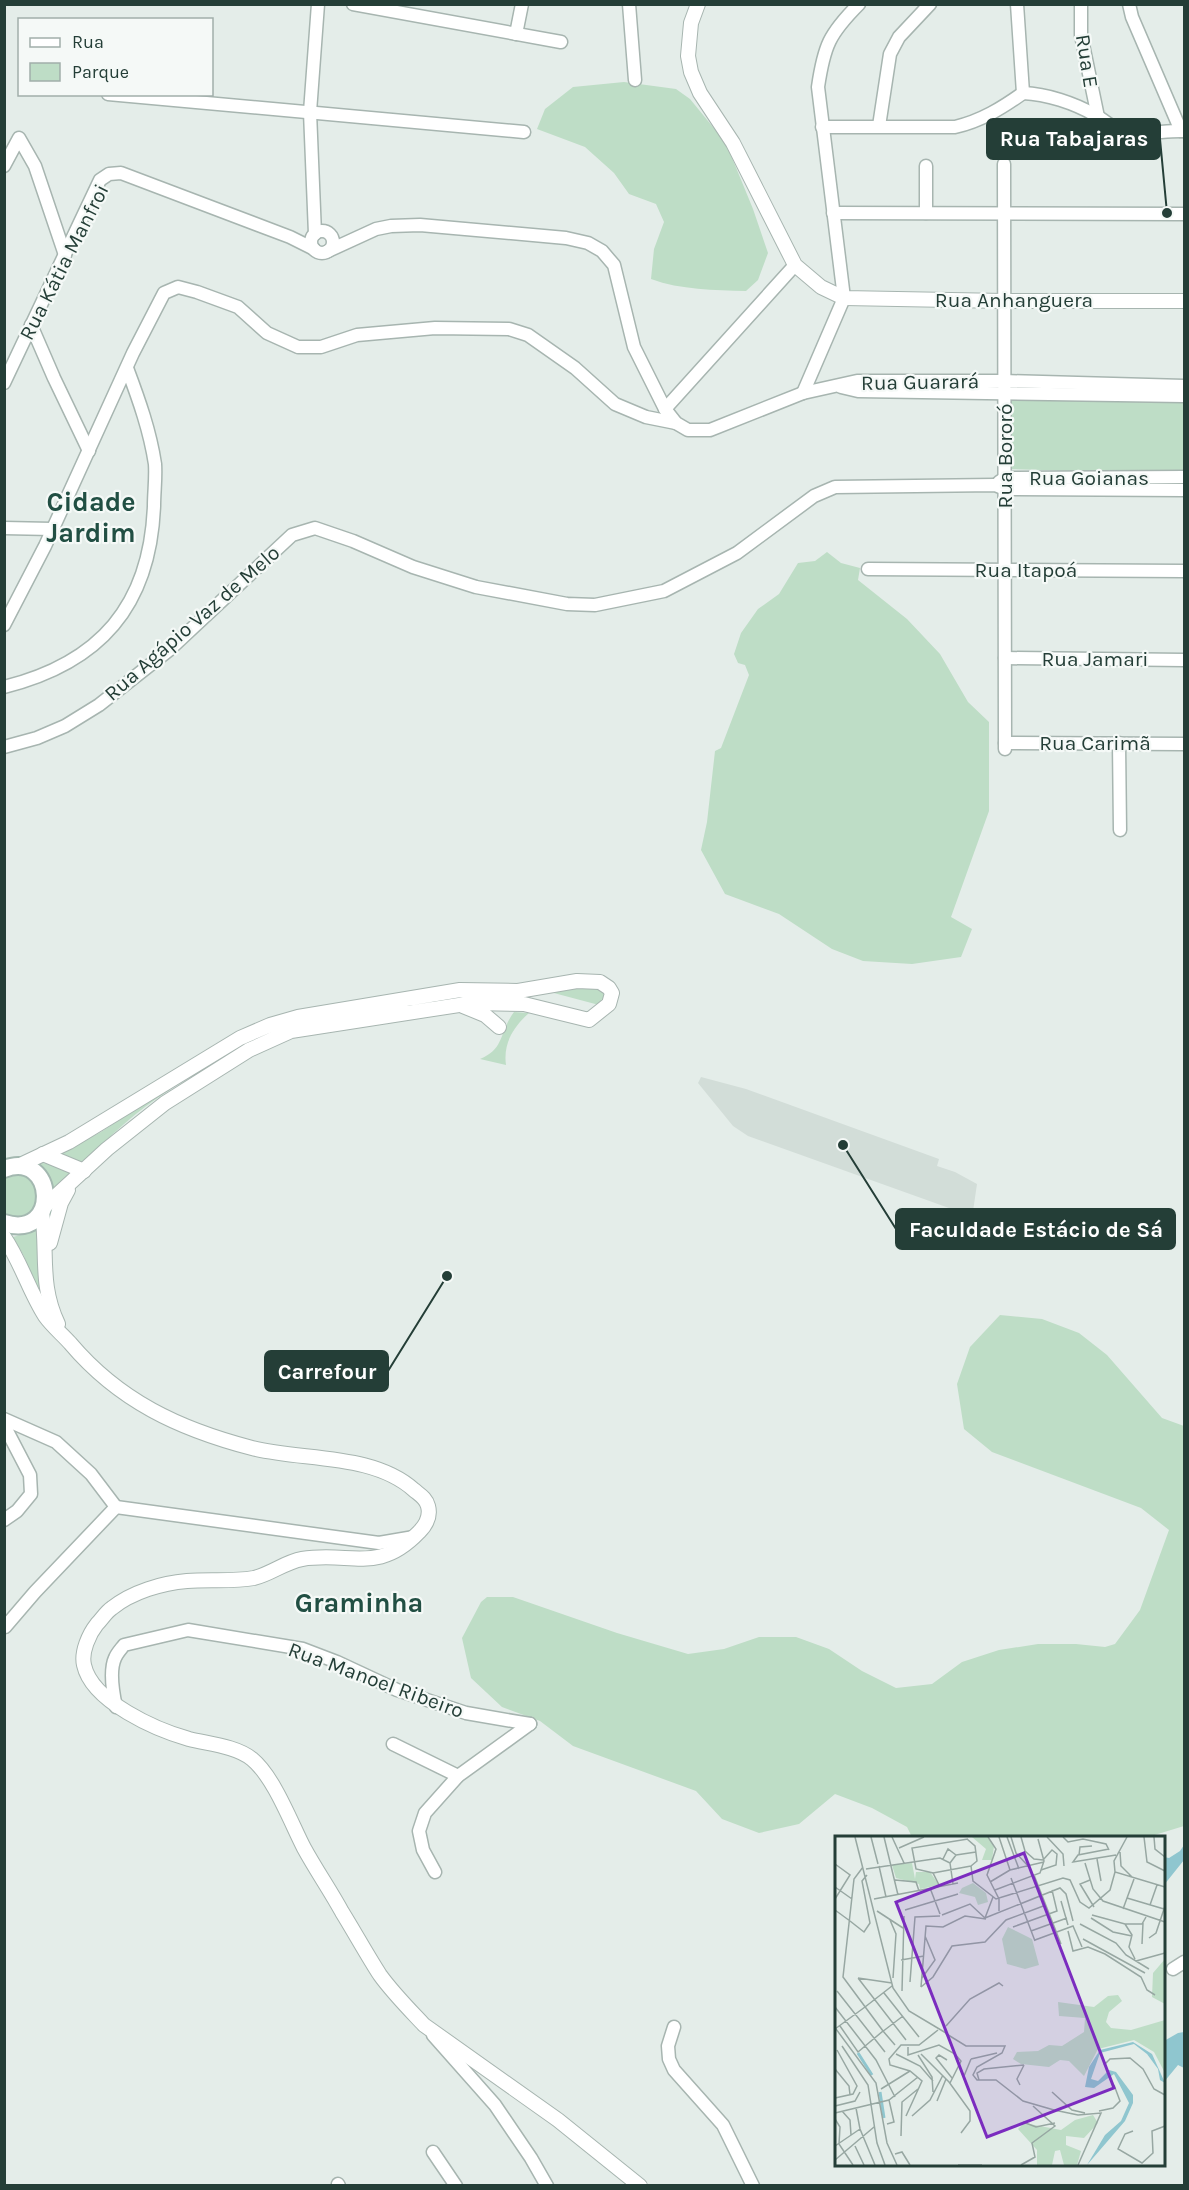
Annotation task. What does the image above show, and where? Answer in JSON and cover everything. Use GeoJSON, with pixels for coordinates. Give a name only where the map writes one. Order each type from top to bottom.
{"type":"FeatureCollection","features":[{"type":"Feature","properties":{"kind":"main road"},"geometry":{"type":"LineString","coordinates":[[5,1234],[37,1218],[44,1209],[46,1197],[41,1179],[20,1162]]}},
{"type":"Feature","properties":{"kind":"street"},"geometry":{"type":"LineString","coordinates":[[318,4],[310,112],[314,241],[319,253],[383,228],[420,225],[566,238],[588,243],[602,251],[614,265],[634,347],[665,409],[676,423]]}},
{"type":"Feature","properties":{"kind":"street"},"geometry":{"type":"LineString","coordinates":[[353,4],[403,9],[561,42]]}},
{"type":"Feature","properties":{"kind":"street"},"geometry":{"type":"LineString","coordinates":[[516,34],[522,4]]}},
{"type":"Feature","properties":{"kind":"street"},"geometry":{"type":"LineString","coordinates":[[629,4],[635,80]]}},
{"type":"Feature","properties":{"kind":"street"},"geometry":{"type":"LineString","coordinates":[[698,4],[691,23],[688,43],[691,72],[700,93],[733,143],[795,265],[821,287],[844,298]]}},
{"type":"Feature","properties":{"kind":"street"},"geometry":{"type":"LineString","coordinates":[[803,393],[844,298],[818,87],[829,39],[842,21],[859,4]]}},
{"type":"Feature","properties":{"kind":"street"},"geometry":{"type":"LineString","coordinates":[[879,126],[890,54],[900,37],[930,4]]}},
{"type":"Feature","properties":{"kind":"street"},"geometry":{"type":"LineString","coordinates":[[1017,4],[1023,93]]}},
{"type":"Feature","properties":{"kind":"street","name":"Rua E"},"geometry":{"type":"LineString","coordinates":[[1081,4],[1081,35],[1098,117]]}},
{"type":"Feature","properties":{"kind":"street"},"geometry":{"type":"LineString","coordinates":[[822,127],[942,128],[969,124],[991,114],[1023,93],[1034,93],[1064,102],[1098,117],[1119,130],[1138,133],[1183,131],[1132,17],[1129,4]]}},
{"type":"Feature","properties":{"kind":"street"},"geometry":{"type":"LineString","coordinates":[[130,96],[524,132]]}},
{"type":"Feature","properties":{"kind":"street"},"geometry":{"type":"LineString","coordinates":[[4,166],[19,138],[35,166],[65,255]]}},
{"type":"Feature","properties":{"kind":"street","name":"Rua Bororó"},"geometry":{"type":"LineString","coordinates":[[1004,164],[1002,484],[1005,571],[1005,746]]}},
{"type":"Feature","properties":{"kind":"street"},"geometry":{"type":"LineString","coordinates":[[926,166],[926,213]]}},
{"type":"Feature","properties":{"kind":"street","name":"Rua Kátia Manfroi"},"geometry":{"type":"LineString","coordinates":[[4,383],[100,180],[109,174],[122,173],[290,237],[314,241]]}},
{"type":"Feature","properties":{"kind":"street"},"geometry":{"type":"LineString","coordinates":[[833,213],[1185,214]]}},
{"type":"Feature","properties":{"kind":"street"},"geometry":{"type":"LineString","coordinates":[[314,241],[325,232],[332,237],[352,242]]}},
{"type":"Feature","properties":{"kind":"street"},"geometry":{"type":"LineString","coordinates":[[328,251],[333,243],[332,237]]}},
{"type":"Feature","properties":{"kind":"street"},"geometry":{"type":"LineString","coordinates":[[665,409],[795,265]]}},
{"type":"Feature","properties":{"kind":"street","name":"Rua Guarará"},"geometry":{"type":"LineString","coordinates":[[127,368],[164,293],[178,287],[238,307],[267,333],[298,347],[321,347],[357,334],[435,328],[509,329],[528,335],[574,368],[615,404],[646,417],[676,423],[688,430],[710,430],[803,393],[837,386],[858,391],[900,386],[1004,386],[1142,390],[1185,396]]}},
{"type":"Feature","properties":{"kind":"street","name":"Rua Anhanguera"},"geometry":{"type":"LineString","coordinates":[[844,298],[1185,301]]}},
{"type":"Feature","properties":{"kind":"street"},"geometry":{"type":"LineString","coordinates":[[32,325],[54,378],[89,451]]}},
{"type":"Feature","properties":{"kind":"street"},"geometry":{"type":"LineString","coordinates":[[4,625],[52,529],[127,368]]}},
{"type":"Feature","properties":{"kind":"street"},"geometry":{"type":"LineString","coordinates":[[4,687],[31,680],[75,660],[107,635],[135,591],[153,532],[155,466],[145,418],[127,368]]}},
{"type":"Feature","properties":{"kind":"street","name":"Rua Guarará"},"geometry":{"type":"LineString","coordinates":[[1142,390],[1185,386]]}},
{"type":"Feature","properties":{"kind":"street","name":"Rua Goianas"},"geometry":{"type":"LineString","coordinates":[[315,528],[353,541],[413,567],[476,587],[567,604],[595,605],[664,591],[737,553],[814,496],[835,487],[1185,477]]}},
{"type":"Feature","properties":{"kind":"street","name":"Rua Goianas"},"geometry":{"type":"LineString","coordinates":[[1002,484],[1185,490]]}},
{"type":"Feature","properties":{"kind":"street"},"geometry":{"type":"LineString","coordinates":[[4,528],[52,529]]}},
{"type":"Feature","properties":{"kind":"street","name":"Rua Agápio Vaz de Melo"},"geometry":{"type":"LineString","coordinates":[[4,747],[38,738],[65,726],[99,705],[168,650],[292,535],[315,528]]}},
{"type":"Feature","properties":{"kind":"street","name":"Rua Itapoá"},"geometry":{"type":"LineString","coordinates":[[868,569],[1185,571]]}},
{"type":"Feature","properties":{"kind":"street","name":"Rua Jamari"},"geometry":{"type":"LineString","coordinates":[[1005,658],[1185,660]]}},
{"type":"Feature","properties":{"kind":"street"},"geometry":{"type":"LineString","coordinates":[[1119,743],[1120,830]]}},
{"type":"Feature","properties":{"kind":"street","name":"Rua Carimã"},"geometry":{"type":"LineString","coordinates":[[1005,746],[1185,744]]}},
{"type":"Feature","properties":{"kind":"street"},"geometry":{"type":"LineString","coordinates":[[20,1162],[69,1142],[132,1106],[240,1038],[270,1024],[298,1017],[460,990],[515,997],[538,1007],[589,1020],[602,1011],[612,999],[612,993],[609,988],[594,981],[577,981],[515,997],[291,1032],[249,1050],[165,1102],[107,1149],[44,1209],[45,1280],[52,1310],[64,1337]]}},
{"type":"Feature","properties":{"kind":"street"},"geometry":{"type":"LineString","coordinates":[[446,1007],[464,1006],[485,1015],[499,1027]]}},
{"type":"Feature","properties":{"kind":"street"},"geometry":{"type":"LineString","coordinates":[[20,1162],[84,1172]]}},
{"type":"Feature","properties":{"kind":"street"},"geometry":{"type":"LineString","coordinates":[[44,1264],[61,1203],[72,1183]]}},
{"type":"Feature","properties":{"kind":"street"},"geometry":{"type":"LineString","coordinates":[[5,1234],[19,1259],[34,1298],[48,1321],[83,1359],[117,1389],[150,1410],[187,1428],[257,1449],[376,1468],[408,1484],[426,1500],[429,1517],[414,1537],[388,1556],[371,1560],[321,1558],[298,1560],[256,1578],[185,1581],[137,1593],[110,1609],[91,1632],[84,1656],[84,1667],[92,1680],[117,1707],[176,1735],[240,1752],[266,1773],[306,1852],[381,1977],[495,2105],[547,2186]]}},
{"type":"Feature","properties":{"kind":"street"},"geometry":{"type":"LineString","coordinates":[[4,1419],[56,1442],[91,1474],[116,1507],[379,1543],[414,1537]]}},
{"type":"Feature","properties":{"kind":"street"},"geometry":{"type":"LineString","coordinates":[[4,1425],[30,1475],[31,1494],[17,1511],[4,1520]]}},
{"type":"Feature","properties":{"kind":"street"},"geometry":{"type":"LineString","coordinates":[[5,1627],[116,1507]]}},
{"type":"Feature","properties":{"kind":"street","name":"Rua Manoel Ribeiro"},"geometry":{"type":"LineString","coordinates":[[117,1707],[113,1671],[115,1658],[124,1645],[188,1630],[303,1649],[397,1690],[466,1713],[530,1724],[458,1776],[425,1813],[419,1825],[423,1850],[435,1872]]}},
{"type":"Feature","properties":{"kind":"street"},"geometry":{"type":"LineString","coordinates":[[393,1744],[458,1776]]}},
{"type":"Feature","properties":{"kind":"street"},"geometry":{"type":"LineString","coordinates":[[1173,1969],[1185,1962]]}},
{"type":"Feature","properties":{"kind":"street"},"geometry":{"type":"LineString","coordinates":[[424,2025],[558,2120],[640,2186]]}},
{"type":"Feature","properties":{"kind":"street"},"geometry":{"type":"LineString","coordinates":[[674,2027],[668,2046],[672,2064],[723,2125],[753,2186]]}},
{"type":"Feature","properties":{"kind":"street"},"geometry":{"type":"LineString","coordinates":[[433,2152],[456,2186]]}},
{"type":"Feature","properties":{"kind":"shaded area"},"geometry":{"type":"Polygon","coordinates":[[[701,1077],[746,1089],[939,1159],[937,1166],[955,1172],[977,1184],[972,1218],[748,1136],[733,1126],[698,1083],[701,1077]]]}},
{"type":"Feature","properties":{"kind":"green space"},"geometry":{"type":"Polygon","coordinates":[[[624,82],[676,89],[690,99],[728,148],[768,253],[758,280],[746,291],[686,287],[651,279],[654,249],[664,222],[656,204],[629,194],[614,173],[585,147],[537,129],[545,109],[573,87],[624,82]]]}},
{"type":"Feature","properties":{"kind":"green space"},"geometry":{"type":"Polygon","coordinates":[[[1005,395],[1184,399],[1184,474],[1009,469],[1005,395]]]}},
{"type":"Feature","properties":{"kind":"green space"},"geometry":{"type":"Polygon","coordinates":[[[827,552],[841,563],[860,568],[858,580],[907,619],[940,654],[968,702],[989,722],[989,811],[951,917],[972,929],[961,957],[912,964],[863,961],[832,949],[779,914],[725,894],[701,850],[707,822],[715,751],[721,748],[749,675],[745,665],[738,663],[734,654],[741,633],[758,609],[779,594],[798,563],[815,561],[827,552]]]}},
{"type":"Feature","properties":{"kind":"green space"},"geometry":{"type":"Polygon","coordinates":[[[598,987],[605,992],[604,1001],[599,1005],[550,992],[564,988],[598,987]]]}},
{"type":"Feature","properties":{"kind":"green space"},"geometry":{"type":"Polygon","coordinates":[[[514,1012],[529,1013],[510,1036],[505,1057],[506,1065],[480,1059],[498,1045],[514,1012]]]}},
{"type":"Feature","properties":{"kind":"green space"},"geometry":{"type":"Polygon","coordinates":[[[169,1087],[170,1090],[135,1115],[82,1164],[60,1153],[101,1132],[169,1087]]]}},
{"type":"Feature","properties":{"kind":"green space"},"geometry":{"type":"Polygon","coordinates":[[[39,1162],[55,1166],[73,1173],[55,1193],[39,1162]]]}},
{"type":"Feature","properties":{"kind":"green space"},"geometry":{"type":"Polygon","coordinates":[[[28,1173],[42,1196],[31,1217],[5,1217],[4,1175],[28,1173]]]}},
{"type":"Feature","properties":{"kind":"green space"},"geometry":{"type":"Polygon","coordinates":[[[37,1230],[43,1297],[39,1297],[24,1256],[13,1237],[37,1230]]]}},
{"type":"Feature","properties":{"kind":"green space"},"geometry":{"type":"Polygon","coordinates":[[[1000,1315],[1042,1319],[1079,1333],[1107,1355],[1162,1418],[1184,1426],[1184,1826],[1151,1836],[912,1836],[907,1827],[872,1808],[835,1794],[799,1824],[759,1833],[722,1819],[696,1791],[573,1746],[540,1721],[502,1707],[471,1678],[462,1638],[481,1602],[487,1597],[513,1597],[617,1633],[688,1654],[724,1649],[759,1637],[796,1637],[829,1649],[862,1671],[896,1688],[932,1684],[962,1662],[999,1650],[1038,1644],[1105,1647],[1115,1644],[1140,1610],[1169,1530],[1141,1508],[992,1452],[964,1429],[957,1384],[970,1347],[1000,1315]]]}},
{"type":"Feature","properties":{"kind":"water"},"geometry":{"type":"Polygon","coordinates":[[[1184,1845],[1184,1860],[1165,1884],[1165,1857],[1169,1858],[1180,1851],[1184,1845]]]}},
{"type":"Feature","properties":{"kind":"water"},"geometry":{"type":"Polygon","coordinates":[[[1184,2032],[1184,2068],[1178,2065],[1165,2081],[1165,2040],[1184,2032]]]}},
{"type":"Feature","properties":{"kind":"place","name":"Rua Tabajaras"},"geometry":{"type":"Point","coordinates":[1167,213]}},
{"type":"Feature","properties":{"kind":"place","name":"Faculdade Estácio de Sá"},"geometry":{"type":"Point","coordinates":[843,1145]}},
{"type":"Feature","properties":{"kind":"place","name":"Carrefour"},"geometry":{"type":"Point","coordinates":[447,1276]}},
{"type":"Feature","properties":{"kind":"district","name":"Cidade Jardim"},"geometry":{"type":"Point","coordinates":[91,518]}},
{"type":"Feature","properties":{"kind":"district","name":"Graminha"},"geometry":{"type":"Point","coordinates":[359,1603]}}]}
